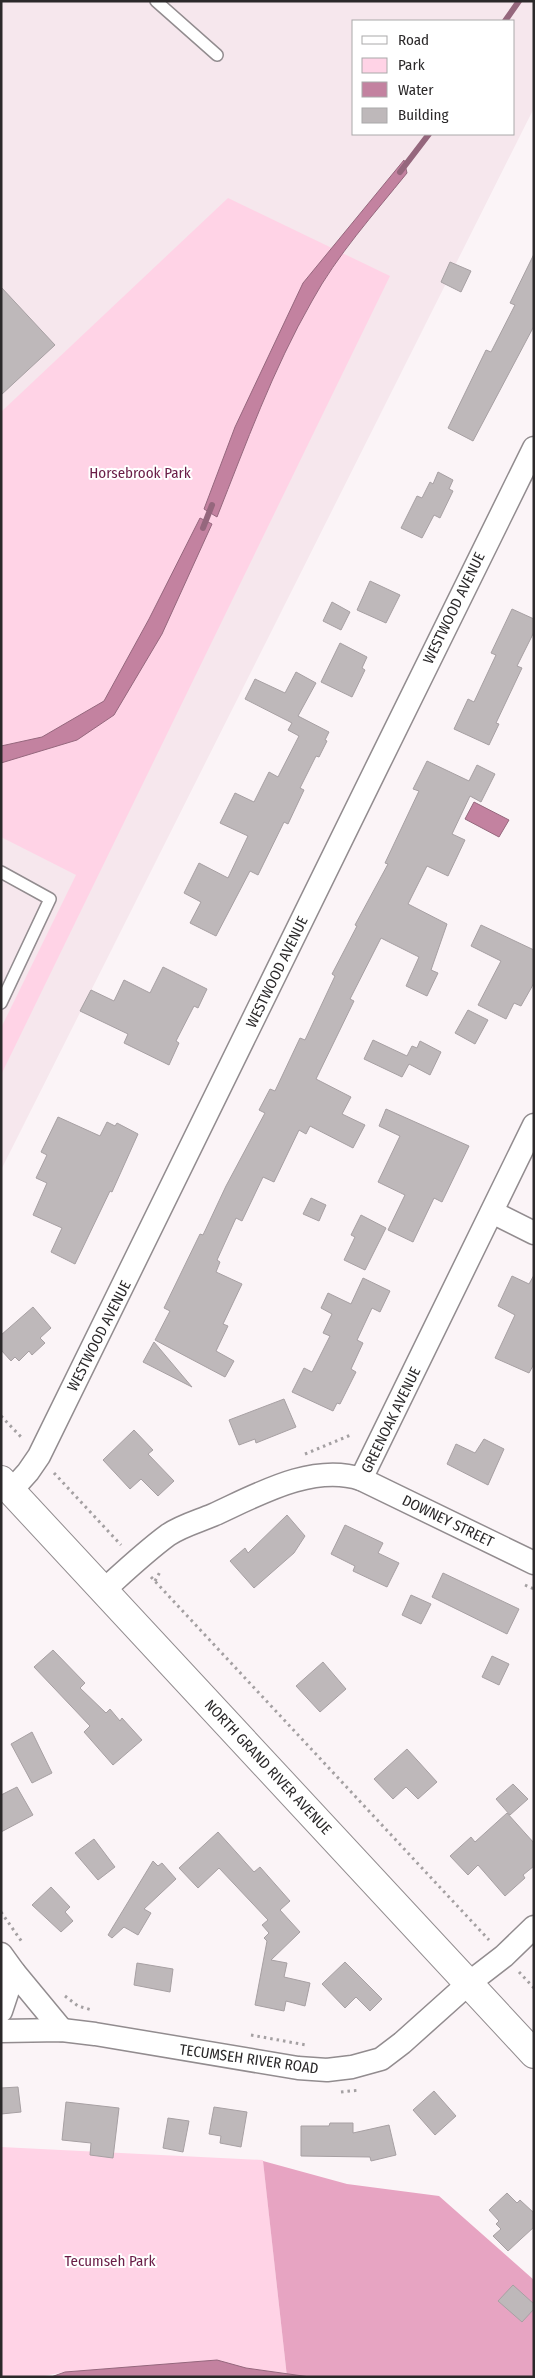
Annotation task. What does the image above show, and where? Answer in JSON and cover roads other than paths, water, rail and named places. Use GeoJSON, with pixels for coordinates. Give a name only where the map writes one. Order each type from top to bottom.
{"type":"FeatureCollection","features":[{"type":"Feature","properties":{"kind":"main road","name":"NORTH GRAND RIVER AVENUE"},"geometry":{"type":"LineString","coordinates":[[6,1485],[534,2054]]}},
{"type":"Feature","properties":{"kind":"street","name":"WESTWOOD AVENUE"},"geometry":{"type":"LineString","coordinates":[[6,1485],[28,1472],[38,1456],[210,1112],[398,721],[534,448]]}},
{"type":"Feature","properties":{"kind":"street","name":"GREENOAK AVENUE"},"geometry":{"type":"LineString","coordinates":[[104,1590],[170,1534],[279,1485],[317,1476],[346,1474],[362,1480],[534,1126]]}},
{"type":"Feature","properties":{"kind":"street"},"geometry":{"type":"LineString","coordinates":[[492,1212],[534,1233]]}},
{"type":"Feature","properties":{"kind":"street","name":"DOWNEY STREET"},"geometry":{"type":"LineString","coordinates":[[362,1480],[534,1563]]}},
{"type":"Feature","properties":{"kind":"street","name":"TECUMSEH RIVER ROAD"},"geometry":{"type":"LineString","coordinates":[[1,2031],[62,2030],[298,2068],[327,2070],[352,2067],[381,2059],[409,2038],[469,1983],[504,1956],[534,1927]]}},
{"type":"Feature","properties":{"kind":"street"},"geometry":{"type":"LineString","coordinates":[[1,2012],[8,1963]]}},
{"type":"Feature","properties":{"kind":"street"},"geometry":{"type":"LineString","coordinates":[[8,1963],[62,2030]]}},
{"type":"Feature","properties":{"kind":"lane"},"geometry":{"type":"LineString","coordinates":[[156,1],[217,55]]}},
{"type":"Feature","properties":{"kind":"lane"},"geometry":{"type":"LineString","coordinates":[[1,872],[50,899],[1,1003]]}},
{"type":"Feature","properties":{"kind":"water"},"geometry":{"type":"Polygon","coordinates":[[[404,160],[407,173],[356,235],[333,267],[298,327],[261,407],[217,517],[204,509],[235,427],[303,283],[404,160]]]}},
{"type":"Feature","properties":{"kind":"water"},"geometry":{"type":"Polygon","coordinates":[[[200,518],[212,524],[162,634],[114,715],[77,740],[1,763],[1,746],[42,737],[104,701],[149,619],[200,518]]]}},
{"type":"Feature","properties":{"kind":"water"},"geometry":{"type":"Polygon","coordinates":[[[474,802],[509,820],[499,837],[465,819],[474,802]]]}},
{"type":"Feature","properties":{"kind":"water"},"geometry":{"type":"Polygon","coordinates":[[[217,2360],[246,2368],[310,2377],[51,2377],[65,2372],[217,2360]]]}},
{"type":"Feature","properties":{"kind":"waterway"},"geometry":{"type":"LineString","coordinates":[[506,20],[519,1]]}},
{"type":"Feature","properties":{"kind":"waterway"},"geometry":{"type":"LineString","coordinates":[[400,172],[428,135]]}},
{"type":"Feature","properties":{"kind":"waterway"},"geometry":{"type":"LineString","coordinates":[[203,528],[212,505]]}},
{"type":"Feature","properties":{"kind":"park label","name":"Horsebrook Park"},"geometry":{"type":"Point","coordinates":[140,473]}},
{"type":"Feature","properties":{"kind":"park label","name":"Tecumseh Park"},"geometry":{"type":"Point","coordinates":[110,2261]}}]}
